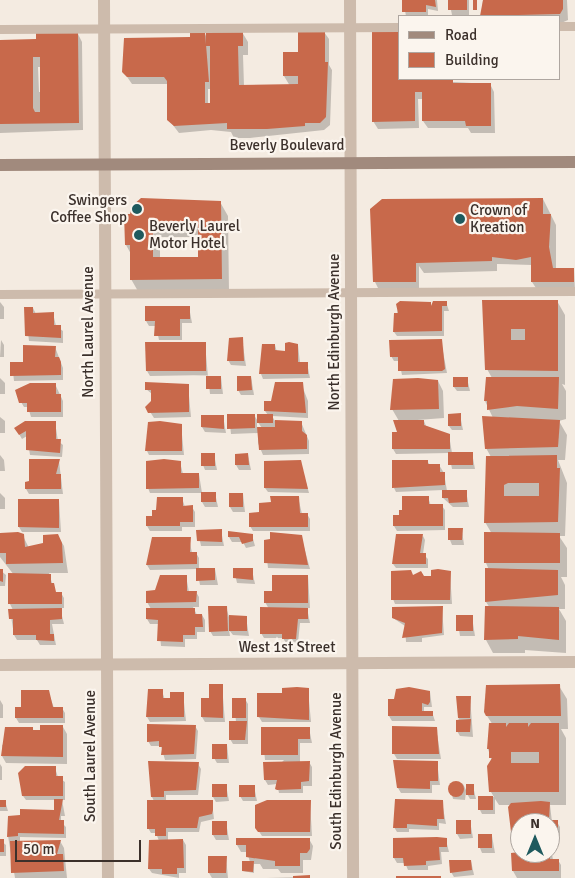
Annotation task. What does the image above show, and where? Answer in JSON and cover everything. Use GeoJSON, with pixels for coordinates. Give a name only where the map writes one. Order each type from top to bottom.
{"type":"FeatureCollection","features":[{"type":"Feature","properties":{"kind":"main road","name":"Beverly Boulevard"},"geometry":{"type":"LineString","coordinates":[[0,165],[575,162]]}},
{"type":"Feature","properties":{"kind":"street","name":"North Laurel Avenue"},"geometry":{"type":"LineString","coordinates":[[104,0],[107,664]]}},
{"type":"Feature","properties":{"kind":"street","name":"North Edinburgh Avenue"},"geometry":{"type":"LineString","coordinates":[[350,0],[353,664]]}},
{"type":"Feature","properties":{"kind":"street","name":"West 1st Street"},"geometry":{"type":"LineString","coordinates":[[0,666],[575,662]]}},
{"type":"Feature","properties":{"kind":"street","name":"South Laurel Avenue"},"geometry":{"type":"LineString","coordinates":[[107,664],[108,878]]}},
{"type":"Feature","properties":{"kind":"street","name":"South Edinburgh Avenue"},"geometry":{"type":"LineString","coordinates":[[353,664],[354,878]]}},
{"type":"Feature","properties":{"kind":"lane"},"geometry":{"type":"LineString","coordinates":[[560,26],[575,26]]}},
{"type":"Feature","properties":{"kind":"lane"},"geometry":{"type":"LineString","coordinates":[[0,29],[398,27]]}},
{"type":"Feature","properties":{"kind":"lane"},"geometry":{"type":"LineString","coordinates":[[0,294],[575,291]]}},
{"type":"Feature","properties":{"kind":"building"},"geometry":{"type":"Polygon","coordinates":[[[402,0],[435,0],[436,7],[426,5],[426,12],[402,12],[402,0]]]}},
{"type":"Feature","properties":{"kind":"building"},"geometry":{"type":"Polygon","coordinates":[[[448,0],[467,0],[467,10],[448,10],[448,0]]]}},
{"type":"Feature","properties":{"kind":"building"},"geometry":{"type":"Polygon","coordinates":[[[473,0],[477,0],[477,10],[473,10],[473,0]]]}},
{"type":"Feature","properties":{"kind":"building"},"geometry":{"type":"Polygon","coordinates":[[[483,0],[563,0],[563,9],[560,14],[480,15],[483,0]]]}},
{"type":"Feature","properties":{"kind":"building"},"geometry":{"type":"Polygon","coordinates":[[[62,30],[78,33],[79,123],[0,124],[0,40],[36,39],[36,33],[62,33],[62,30]],[[33,57],[33,108],[35,112],[40,112],[40,57],[33,57]]]}},
{"type":"Feature","properties":{"kind":"building"},"geometry":{"type":"Polygon","coordinates":[[[398,30],[398,80],[453,80],[453,83],[491,83],[491,126],[466,126],[465,121],[422,121],[422,92],[415,92],[415,121],[372,122],[372,31],[398,30]]]}},
{"type":"Feature","properties":{"kind":"building"},"geometry":{"type":"Polygon","coordinates":[[[206,31],[243,31],[243,46],[238,46],[239,85],[298,84],[298,76],[283,76],[283,52],[298,52],[298,31],[325,31],[325,62],[328,62],[326,117],[320,123],[305,123],[305,126],[267,129],[227,129],[227,123],[174,126],[167,120],[167,81],[164,77],[127,77],[122,72],[124,38],[190,37],[190,32],[205,32],[206,45],[206,31]],[[206,46],[209,82],[205,82],[205,103],[210,103],[210,46],[206,46]]]}},
{"type":"Feature","properties":{"kind":"building","name":"Beverly Laurel Motor Hotel"},"geometry":{"type":"Polygon","coordinates":[[[141,198],[221,201],[222,279],[130,280],[130,245],[125,245],[124,214],[130,214],[132,206],[141,198]],[[153,224],[153,257],[198,257],[198,224],[153,224]]]}},
{"type":"Feature","properties":{"kind":"building"},"geometry":{"type":"Polygon","coordinates":[[[543,198],[543,214],[551,214],[549,247],[553,268],[574,268],[574,282],[531,282],[531,257],[516,260],[492,257],[492,261],[416,263],[416,282],[373,282],[370,209],[382,199],[543,198]]]}},
{"type":"Feature","properties":{"kind":"building"},"geometry":{"type":"Polygon","coordinates":[[[482,300],[558,300],[558,371],[485,370],[482,300]],[[511,329],[511,340],[525,340],[525,329],[511,329]]]}},
{"type":"Feature","properties":{"kind":"building"},"geometry":{"type":"Polygon","coordinates":[[[400,301],[431,302],[431,306],[433,301],[447,301],[447,306],[442,306],[442,331],[393,332],[394,313],[398,313],[396,304],[400,301]]]}},
{"type":"Feature","properties":{"kind":"building"},"geometry":{"type":"Polygon","coordinates":[[[145,306],[190,306],[190,319],[180,319],[180,336],[154,336],[155,321],[145,321],[145,306]]]}},
{"type":"Feature","properties":{"kind":"building"},"geometry":{"type":"Polygon","coordinates":[[[24,307],[33,307],[33,313],[54,312],[54,325],[61,325],[61,338],[25,336],[24,307]]]}},
{"type":"Feature","properties":{"kind":"building"},"geometry":{"type":"Polygon","coordinates":[[[243,337],[244,361],[227,361],[229,338],[243,337]]]}},
{"type":"Feature","properties":{"kind":"building"},"geometry":{"type":"Polygon","coordinates":[[[442,339],[445,369],[442,371],[398,371],[398,357],[390,357],[389,340],[442,339]]]}},
{"type":"Feature","properties":{"kind":"building"},"geometry":{"type":"Polygon","coordinates":[[[145,342],[206,342],[206,371],[146,371],[145,342]]]}},
{"type":"Feature","properties":{"kind":"building"},"geometry":{"type":"Polygon","coordinates":[[[285,343],[298,344],[298,362],[308,362],[308,374],[259,374],[262,344],[275,344],[275,350],[285,351],[285,343]]]}},
{"type":"Feature","properties":{"kind":"building"},"geometry":{"type":"Polygon","coordinates":[[[23,345],[56,346],[55,357],[59,357],[61,362],[61,375],[10,376],[10,362],[23,362],[23,345]]]}},
{"type":"Feature","properties":{"kind":"building"},"geometry":{"type":"Polygon","coordinates":[[[206,376],[221,376],[221,389],[206,389],[206,376]]]}},
{"type":"Feature","properties":{"kind":"building"},"geometry":{"type":"Polygon","coordinates":[[[237,376],[251,376],[252,390],[237,391],[237,376]]]}},
{"type":"Feature","properties":{"kind":"building"},"geometry":{"type":"Polygon","coordinates":[[[453,377],[468,377],[468,387],[453,387],[453,377]]]}},
{"type":"Feature","properties":{"kind":"building"},"geometry":{"type":"Polygon","coordinates":[[[486,377],[559,377],[558,409],[517,406],[487,410],[487,401],[484,401],[486,377]]]}},
{"type":"Feature","properties":{"kind":"building"},"geometry":{"type":"Polygon","coordinates":[[[418,378],[438,380],[439,409],[390,410],[393,379],[418,378]]]}},
{"type":"Feature","properties":{"kind":"building"},"geometry":{"type":"Polygon","coordinates":[[[145,382],[189,384],[189,412],[148,413],[145,407],[151,401],[151,390],[145,390],[145,382]]]}},
{"type":"Feature","properties":{"kind":"building"},"geometry":{"type":"Polygon","coordinates":[[[275,382],[303,382],[306,413],[264,411],[264,401],[271,401],[275,382]]]}},
{"type":"Feature","properties":{"kind":"building"},"geometry":{"type":"Polygon","coordinates":[[[30,383],[56,383],[56,394],[61,394],[61,412],[27,412],[27,403],[19,403],[15,390],[30,383]]]}},
{"type":"Feature","properties":{"kind":"building"},"geometry":{"type":"Polygon","coordinates":[[[461,413],[461,426],[448,426],[448,414],[461,413]]]}},
{"type":"Feature","properties":{"kind":"building"},"geometry":{"type":"Polygon","coordinates":[[[227,414],[255,414],[255,428],[227,429],[227,414]]]}},
{"type":"Feature","properties":{"kind":"building"},"geometry":{"type":"Polygon","coordinates":[[[257,414],[273,414],[273,423],[257,423],[257,414]]]}},
{"type":"Feature","properties":{"kind":"building"},"geometry":{"type":"Polygon","coordinates":[[[201,415],[224,415],[224,429],[201,427],[201,415]]]}},
{"type":"Feature","properties":{"kind":"building"},"geometry":{"type":"Polygon","coordinates":[[[482,416],[560,420],[558,447],[485,449],[482,416]]]}},
{"type":"Feature","properties":{"kind":"building"},"geometry":{"type":"Polygon","coordinates":[[[275,420],[302,421],[302,431],[307,435],[307,449],[259,450],[257,427],[275,427],[275,420]]]}},
{"type":"Feature","properties":{"kind":"building"},"geometry":{"type":"Polygon","coordinates":[[[393,420],[424,420],[424,425],[450,434],[450,449],[392,449],[392,432],[397,432],[393,420]]]}},
{"type":"Feature","properties":{"kind":"building"},"geometry":{"type":"Polygon","coordinates":[[[25,421],[56,421],[56,439],[61,439],[60,453],[26,450],[26,431],[19,435],[14,428],[25,421]]]}},
{"type":"Feature","properties":{"kind":"building"},"geometry":{"type":"Polygon","coordinates":[[[160,421],[182,424],[182,451],[145,451],[148,422],[160,421]]]}},
{"type":"Feature","properties":{"kind":"building"},"geometry":{"type":"Polygon","coordinates":[[[448,452],[473,452],[473,465],[448,465],[448,452]]]}},
{"type":"Feature","properties":{"kind":"building"},"geometry":{"type":"Polygon","coordinates":[[[201,453],[215,453],[215,466],[201,466],[201,453]]]}},
{"type":"Feature","properties":{"kind":"building"},"geometry":{"type":"Polygon","coordinates":[[[248,453],[249,465],[235,465],[235,454],[248,453]]]}},
{"type":"Feature","properties":{"kind":"building"},"geometry":{"type":"Polygon","coordinates":[[[557,455],[557,468],[560,468],[558,522],[484,523],[486,456],[557,455]],[[508,483],[504,485],[504,496],[539,496],[539,483],[508,483]]]}},
{"type":"Feature","properties":{"kind":"building"},"geometry":{"type":"Polygon","coordinates":[[[29,459],[60,459],[56,474],[61,474],[61,489],[25,489],[25,482],[29,481],[29,459]]]}},
{"type":"Feature","properties":{"kind":"building"},"geometry":{"type":"Polygon","coordinates":[[[164,459],[181,461],[181,473],[199,473],[199,488],[146,489],[146,461],[164,459]]]}},
{"type":"Feature","properties":{"kind":"building"},"geometry":{"type":"Polygon","coordinates":[[[301,460],[308,489],[264,488],[264,461],[301,460]]]}},
{"type":"Feature","properties":{"kind":"building"},"geometry":{"type":"Polygon","coordinates":[[[392,460],[428,460],[428,464],[440,464],[440,472],[445,472],[445,485],[392,488],[392,460]]]}},
{"type":"Feature","properties":{"kind":"building"},"geometry":{"type":"Polygon","coordinates":[[[442,490],[467,490],[467,502],[449,503],[448,498],[442,498],[442,490]]]}},
{"type":"Feature","properties":{"kind":"building"},"geometry":{"type":"Polygon","coordinates":[[[201,492],[216,492],[216,502],[201,502],[201,492]]]}},
{"type":"Feature","properties":{"kind":"building"},"geometry":{"type":"Polygon","coordinates":[[[229,493],[243,493],[243,507],[229,507],[229,493]]]}},
{"type":"Feature","properties":{"kind":"building"},"geometry":{"type":"Polygon","coordinates":[[[270,496],[299,496],[300,513],[308,513],[308,527],[249,527],[249,513],[259,512],[259,503],[271,502],[270,496]]]}},
{"type":"Feature","properties":{"kind":"building"},"geometry":{"type":"Polygon","coordinates":[[[402,496],[429,496],[429,504],[443,504],[443,526],[393,526],[393,515],[399,515],[399,510],[402,510],[402,496]]]}},
{"type":"Feature","properties":{"kind":"building"},"geometry":{"type":"Polygon","coordinates":[[[157,497],[183,497],[183,506],[193,505],[193,522],[180,522],[180,526],[146,526],[146,516],[152,516],[152,510],[156,510],[157,497]]]}},
{"type":"Feature","properties":{"kind":"building"},"geometry":{"type":"Polygon","coordinates":[[[18,499],[59,499],[59,528],[18,527],[18,499]]]}},
{"type":"Feature","properties":{"kind":"building"},"geometry":{"type":"Polygon","coordinates":[[[448,528],[463,528],[462,540],[448,540],[448,528]]]}},
{"type":"Feature","properties":{"kind":"building"},"geometry":{"type":"Polygon","coordinates":[[[222,529],[222,542],[197,541],[196,530],[222,529]]]}},
{"type":"Feature","properties":{"kind":"building"},"geometry":{"type":"Polygon","coordinates":[[[228,531],[253,534],[253,541],[242,544],[239,537],[228,537],[228,531]]]}},
{"type":"Feature","properties":{"kind":"building"},"geometry":{"type":"Polygon","coordinates":[[[18,532],[24,534],[25,547],[43,543],[43,535],[58,534],[62,543],[63,563],[6,564],[6,553],[0,553],[0,533],[18,532]]]}},
{"type":"Feature","properties":{"kind":"building"},"geometry":{"type":"Polygon","coordinates":[[[270,532],[302,535],[308,565],[264,563],[264,540],[270,539],[270,532]]]}},
{"type":"Feature","properties":{"kind":"building"},"geometry":{"type":"Polygon","coordinates":[[[484,532],[560,533],[560,563],[484,563],[484,532]]]}},
{"type":"Feature","properties":{"kind":"building"},"geometry":{"type":"Polygon","coordinates":[[[396,534],[423,534],[420,553],[426,553],[426,564],[392,564],[396,534]]]}},
{"type":"Feature","properties":{"kind":"building"},"geometry":{"type":"Polygon","coordinates":[[[152,537],[191,537],[190,552],[197,552],[197,564],[146,565],[152,537]]]}},
{"type":"Feature","properties":{"kind":"building"},"geometry":{"type":"Polygon","coordinates":[[[196,568],[215,568],[215,580],[196,581],[196,568]]]}},
{"type":"Feature","properties":{"kind":"building"},"geometry":{"type":"Polygon","coordinates":[[[233,568],[253,568],[253,580],[233,578],[233,568]]]}},
{"type":"Feature","properties":{"kind":"building"},"geometry":{"type":"Polygon","coordinates":[[[485,568],[558,570],[558,595],[485,602],[485,568]]]}},
{"type":"Feature","properties":{"kind":"building"},"geometry":{"type":"Polygon","coordinates":[[[0,569],[3,569],[3,582],[0,581],[0,569]]]}},
{"type":"Feature","properties":{"kind":"building"},"geometry":{"type":"Polygon","coordinates":[[[411,570],[413,575],[421,571],[424,576],[431,576],[431,570],[451,571],[450,600],[391,600],[391,571],[411,570]]]}},
{"type":"Feature","properties":{"kind":"building"},"geometry":{"type":"Polygon","coordinates":[[[8,573],[51,574],[51,583],[54,583],[56,592],[62,592],[62,604],[8,604],[8,573]]]}},
{"type":"Feature","properties":{"kind":"building"},"geometry":{"type":"Polygon","coordinates":[[[160,575],[187,575],[187,591],[197,591],[196,602],[146,603],[146,591],[155,590],[160,575]]]}},
{"type":"Feature","properties":{"kind":"building"},"geometry":{"type":"Polygon","coordinates":[[[272,575],[308,575],[308,603],[264,603],[264,591],[272,591],[272,575]]]}},
{"type":"Feature","properties":{"kind":"building"},"geometry":{"type":"Polygon","coordinates":[[[208,606],[227,606],[228,631],[209,632],[208,606]]]}},
{"type":"Feature","properties":{"kind":"building"},"geometry":{"type":"Polygon","coordinates":[[[443,606],[442,633],[402,638],[405,623],[392,618],[392,607],[443,606]]]}},
{"type":"Feature","properties":{"kind":"building"},"geometry":{"type":"Polygon","coordinates":[[[485,606],[559,607],[559,640],[518,636],[518,639],[484,640],[485,606]]]}},
{"type":"Feature","properties":{"kind":"building"},"geometry":{"type":"Polygon","coordinates":[[[260,607],[308,608],[308,619],[298,619],[296,639],[282,639],[282,634],[260,634],[260,607]]]}},
{"type":"Feature","properties":{"kind":"building"},"geometry":{"type":"Polygon","coordinates":[[[62,608],[62,619],[50,620],[50,634],[54,634],[54,641],[36,640],[36,635],[13,635],[13,619],[9,619],[8,609],[62,608]]]}},
{"type":"Feature","properties":{"kind":"building"},"geometry":{"type":"Polygon","coordinates":[[[146,608],[195,608],[195,614],[202,614],[203,627],[195,627],[195,635],[183,635],[183,642],[157,641],[158,620],[146,619],[146,608]]]}},
{"type":"Feature","properties":{"kind":"building"},"geometry":{"type":"Polygon","coordinates":[[[229,615],[247,616],[247,631],[229,631],[229,615]]]}},
{"type":"Feature","properties":{"kind":"building"},"geometry":{"type":"Polygon","coordinates":[[[456,615],[473,615],[473,631],[456,631],[456,615]]]}},
{"type":"Feature","properties":{"kind":"building"},"geometry":{"type":"Polygon","coordinates":[[[209,684],[223,684],[223,718],[201,717],[201,698],[209,698],[209,684]]]}},
{"type":"Feature","properties":{"kind":"building"},"geometry":{"type":"Polygon","coordinates":[[[560,684],[561,716],[486,716],[484,712],[486,685],[560,684]]]}},
{"type":"Feature","properties":{"kind":"building"},"geometry":{"type":"Polygon","coordinates":[[[409,687],[430,691],[430,702],[428,705],[422,703],[422,711],[433,711],[433,716],[388,716],[388,699],[394,699],[396,689],[409,687]]]}},
{"type":"Feature","properties":{"kind":"building"},"geometry":{"type":"Polygon","coordinates":[[[282,688],[309,688],[309,720],[257,717],[257,693],[282,693],[282,688]]]}},
{"type":"Feature","properties":{"kind":"building"},"geometry":{"type":"Polygon","coordinates":[[[148,689],[163,689],[163,698],[170,698],[170,692],[184,692],[184,717],[146,717],[148,689]]]}},
{"type":"Feature","properties":{"kind":"building"},"geometry":{"type":"Polygon","coordinates":[[[21,690],[49,690],[53,707],[63,707],[63,718],[15,718],[15,707],[21,707],[21,690]]]}},
{"type":"Feature","properties":{"kind":"building"},"geometry":{"type":"Polygon","coordinates":[[[456,696],[471,696],[470,718],[458,718],[456,696]]]}},
{"type":"Feature","properties":{"kind":"building"},"geometry":{"type":"Polygon","coordinates":[[[232,698],[246,698],[246,718],[232,718],[232,698]]]}},
{"type":"Feature","properties":{"kind":"building"},"geometry":{"type":"Polygon","coordinates":[[[471,719],[470,732],[456,732],[456,720],[471,719]]]}},
{"type":"Feature","properties":{"kind":"building"},"geometry":{"type":"Polygon","coordinates":[[[229,721],[247,721],[245,740],[229,740],[229,721]]]}},
{"type":"Feature","properties":{"kind":"building"},"geometry":{"type":"Polygon","coordinates":[[[489,723],[506,723],[506,727],[509,723],[528,723],[528,727],[531,723],[559,723],[559,792],[489,792],[487,766],[492,758],[489,758],[489,749],[487,749],[489,723]],[[511,752],[511,763],[539,763],[539,752],[511,752]]]}},
{"type":"Feature","properties":{"kind":"building"},"geometry":{"type":"Polygon","coordinates":[[[147,724],[196,725],[194,754],[161,755],[162,747],[159,747],[159,741],[147,742],[147,724]]]}},
{"type":"Feature","properties":{"kind":"building"},"geometry":{"type":"Polygon","coordinates":[[[40,725],[63,725],[63,757],[1,756],[5,727],[33,727],[33,730],[40,730],[40,725]]]}},
{"type":"Feature","properties":{"kind":"building"},"geometry":{"type":"Polygon","coordinates":[[[392,726],[437,727],[439,754],[392,754],[392,726]]]}},
{"type":"Feature","properties":{"kind":"building"},"geometry":{"type":"Polygon","coordinates":[[[261,727],[310,727],[310,739],[298,739],[298,755],[261,755],[261,727]]]}},
{"type":"Feature","properties":{"kind":"building"},"geometry":{"type":"Polygon","coordinates":[[[212,744],[227,744],[227,759],[212,759],[212,744]]]}},
{"type":"Feature","properties":{"kind":"building"},"geometry":{"type":"Polygon","coordinates":[[[393,760],[438,761],[438,781],[430,781],[430,789],[397,788],[393,760]]]}},
{"type":"Feature","properties":{"kind":"building"},"geometry":{"type":"Polygon","coordinates":[[[148,761],[199,762],[196,790],[164,791],[164,797],[151,797],[148,761]]]}},
{"type":"Feature","properties":{"kind":"building"},"geometry":{"type":"Polygon","coordinates":[[[310,761],[309,781],[301,782],[301,789],[277,790],[275,789],[277,780],[264,780],[263,762],[310,761]]]}},
{"type":"Feature","properties":{"kind":"building"},"geometry":{"type":"Polygon","coordinates":[[[25,766],[56,766],[56,776],[63,776],[63,796],[22,796],[18,773],[25,766]]]}},
{"type":"Feature","properties":{"kind":"building"},"geometry":{"type":"Polygon","coordinates":[[[456,781],[462,783],[464,789],[462,795],[456,797],[450,795],[448,789],[450,783],[456,781]]]}},
{"type":"Feature","properties":{"kind":"building"},"geometry":{"type":"Polygon","coordinates":[[[212,784],[227,784],[227,797],[212,797],[212,784]]]}},
{"type":"Feature","properties":{"kind":"building"},"geometry":{"type":"Polygon","coordinates":[[[466,784],[474,784],[474,795],[466,795],[466,784]]]}},
{"type":"Feature","properties":{"kind":"building"},"geometry":{"type":"Polygon","coordinates":[[[239,785],[255,785],[255,797],[239,797],[239,785]]]}},
{"type":"Feature","properties":{"kind":"building"},"geometry":{"type":"Polygon","coordinates":[[[478,796],[493,796],[493,810],[478,810],[478,796]]]}},
{"type":"Feature","properties":{"kind":"building"},"geometry":{"type":"Polygon","coordinates":[[[54,799],[63,799],[59,820],[64,820],[64,834],[18,833],[18,836],[7,837],[8,816],[20,815],[20,809],[54,810],[54,799]]]}},
{"type":"Feature","properties":{"kind":"building"},"geometry":{"type":"Polygon","coordinates":[[[395,799],[443,800],[444,819],[437,819],[437,826],[407,824],[407,828],[393,828],[395,799]]]}},
{"type":"Feature","properties":{"kind":"building"},"geometry":{"type":"Polygon","coordinates":[[[0,800],[6,800],[6,807],[0,807],[0,800]]]}},
{"type":"Feature","properties":{"kind":"building"},"geometry":{"type":"Polygon","coordinates":[[[147,800],[213,800],[213,810],[212,814],[199,817],[197,828],[166,828],[166,836],[155,836],[155,829],[147,829],[147,800]]]}},
{"type":"Feature","properties":{"kind":"building"},"geometry":{"type":"Polygon","coordinates":[[[267,800],[311,800],[310,832],[258,832],[255,828],[255,805],[267,800]]]}},
{"type":"Feature","properties":{"kind":"building"},"geometry":{"type":"Polygon","coordinates":[[[550,802],[549,813],[510,813],[510,824],[508,807],[511,803],[550,802]]]}},
{"type":"Feature","properties":{"kind":"building"},"geometry":{"type":"Polygon","coordinates":[[[456,820],[471,820],[471,834],[456,834],[456,820]]]}},
{"type":"Feature","properties":{"kind":"building"},"geometry":{"type":"Polygon","coordinates":[[[212,821],[227,821],[227,835],[212,835],[212,821]]]}},
{"type":"Feature","properties":{"kind":"building"},"geometry":{"type":"Polygon","coordinates":[[[478,834],[492,834],[492,848],[478,848],[478,834]]]}},
{"type":"Feature","properties":{"kind":"building"},"geometry":{"type":"Polygon","coordinates":[[[236,838],[310,838],[310,849],[307,853],[300,853],[300,866],[275,866],[275,861],[246,857],[246,845],[236,845],[236,838]]]}},
{"type":"Feature","properties":{"kind":"building"},"geometry":{"type":"Polygon","coordinates":[[[393,838],[447,838],[447,847],[439,847],[440,860],[426,861],[426,865],[404,866],[403,858],[393,858],[393,838]]]}},
{"type":"Feature","properties":{"kind":"building"},"geometry":{"type":"Polygon","coordinates":[[[0,839],[4,839],[4,852],[0,852],[0,839]]]}},
{"type":"Feature","properties":{"kind":"building"},"geometry":{"type":"Polygon","coordinates":[[[183,839],[184,868],[177,868],[177,874],[162,874],[162,869],[148,869],[149,840],[183,839]]]}},
{"type":"Feature","properties":{"kind":"building"},"geometry":{"type":"Polygon","coordinates":[[[61,840],[57,854],[63,854],[64,871],[11,873],[10,841],[61,840]]]}},
{"type":"Feature","properties":{"kind":"building"},"geometry":{"type":"Polygon","coordinates":[[[208,856],[227,856],[226,873],[208,873],[208,856]]]}},
{"type":"Feature","properties":{"kind":"building"},"geometry":{"type":"Polygon","coordinates":[[[449,860],[471,860],[472,870],[450,873],[449,860]]]}},
{"type":"Feature","properties":{"kind":"building"},"geometry":{"type":"Polygon","coordinates":[[[242,861],[254,861],[253,872],[242,871],[242,861]]]}},
{"type":"Feature","properties":{"kind":"building"},"geometry":{"type":"Polygon","coordinates":[[[512,863],[559,863],[559,871],[512,871],[512,863]]]}},
{"type":"Feature","properties":{"kind":"building"},"geometry":{"type":"Polygon","coordinates":[[[310,875],[310,878],[293,878],[293,876],[310,875]]]}},
{"type":"Feature","properties":{"kind":"building"},"geometry":{"type":"Polygon","coordinates":[[[396,876],[441,876],[441,878],[396,878],[396,876]]]}},
{"type":"Feature","properties":{"kind":"place","name":"Swingers Coffee Shop"},"geometry":{"type":"Point","coordinates":[137,209]}},
{"type":"Feature","properties":{"kind":"place","name":"Crown of Kreation"},"geometry":{"type":"Point","coordinates":[460,219]}},
{"type":"Feature","properties":{"kind":"place","name":"Beverly Laurel Motor Hotel"},"geometry":{"type":"Point","coordinates":[139,235]}}]}
